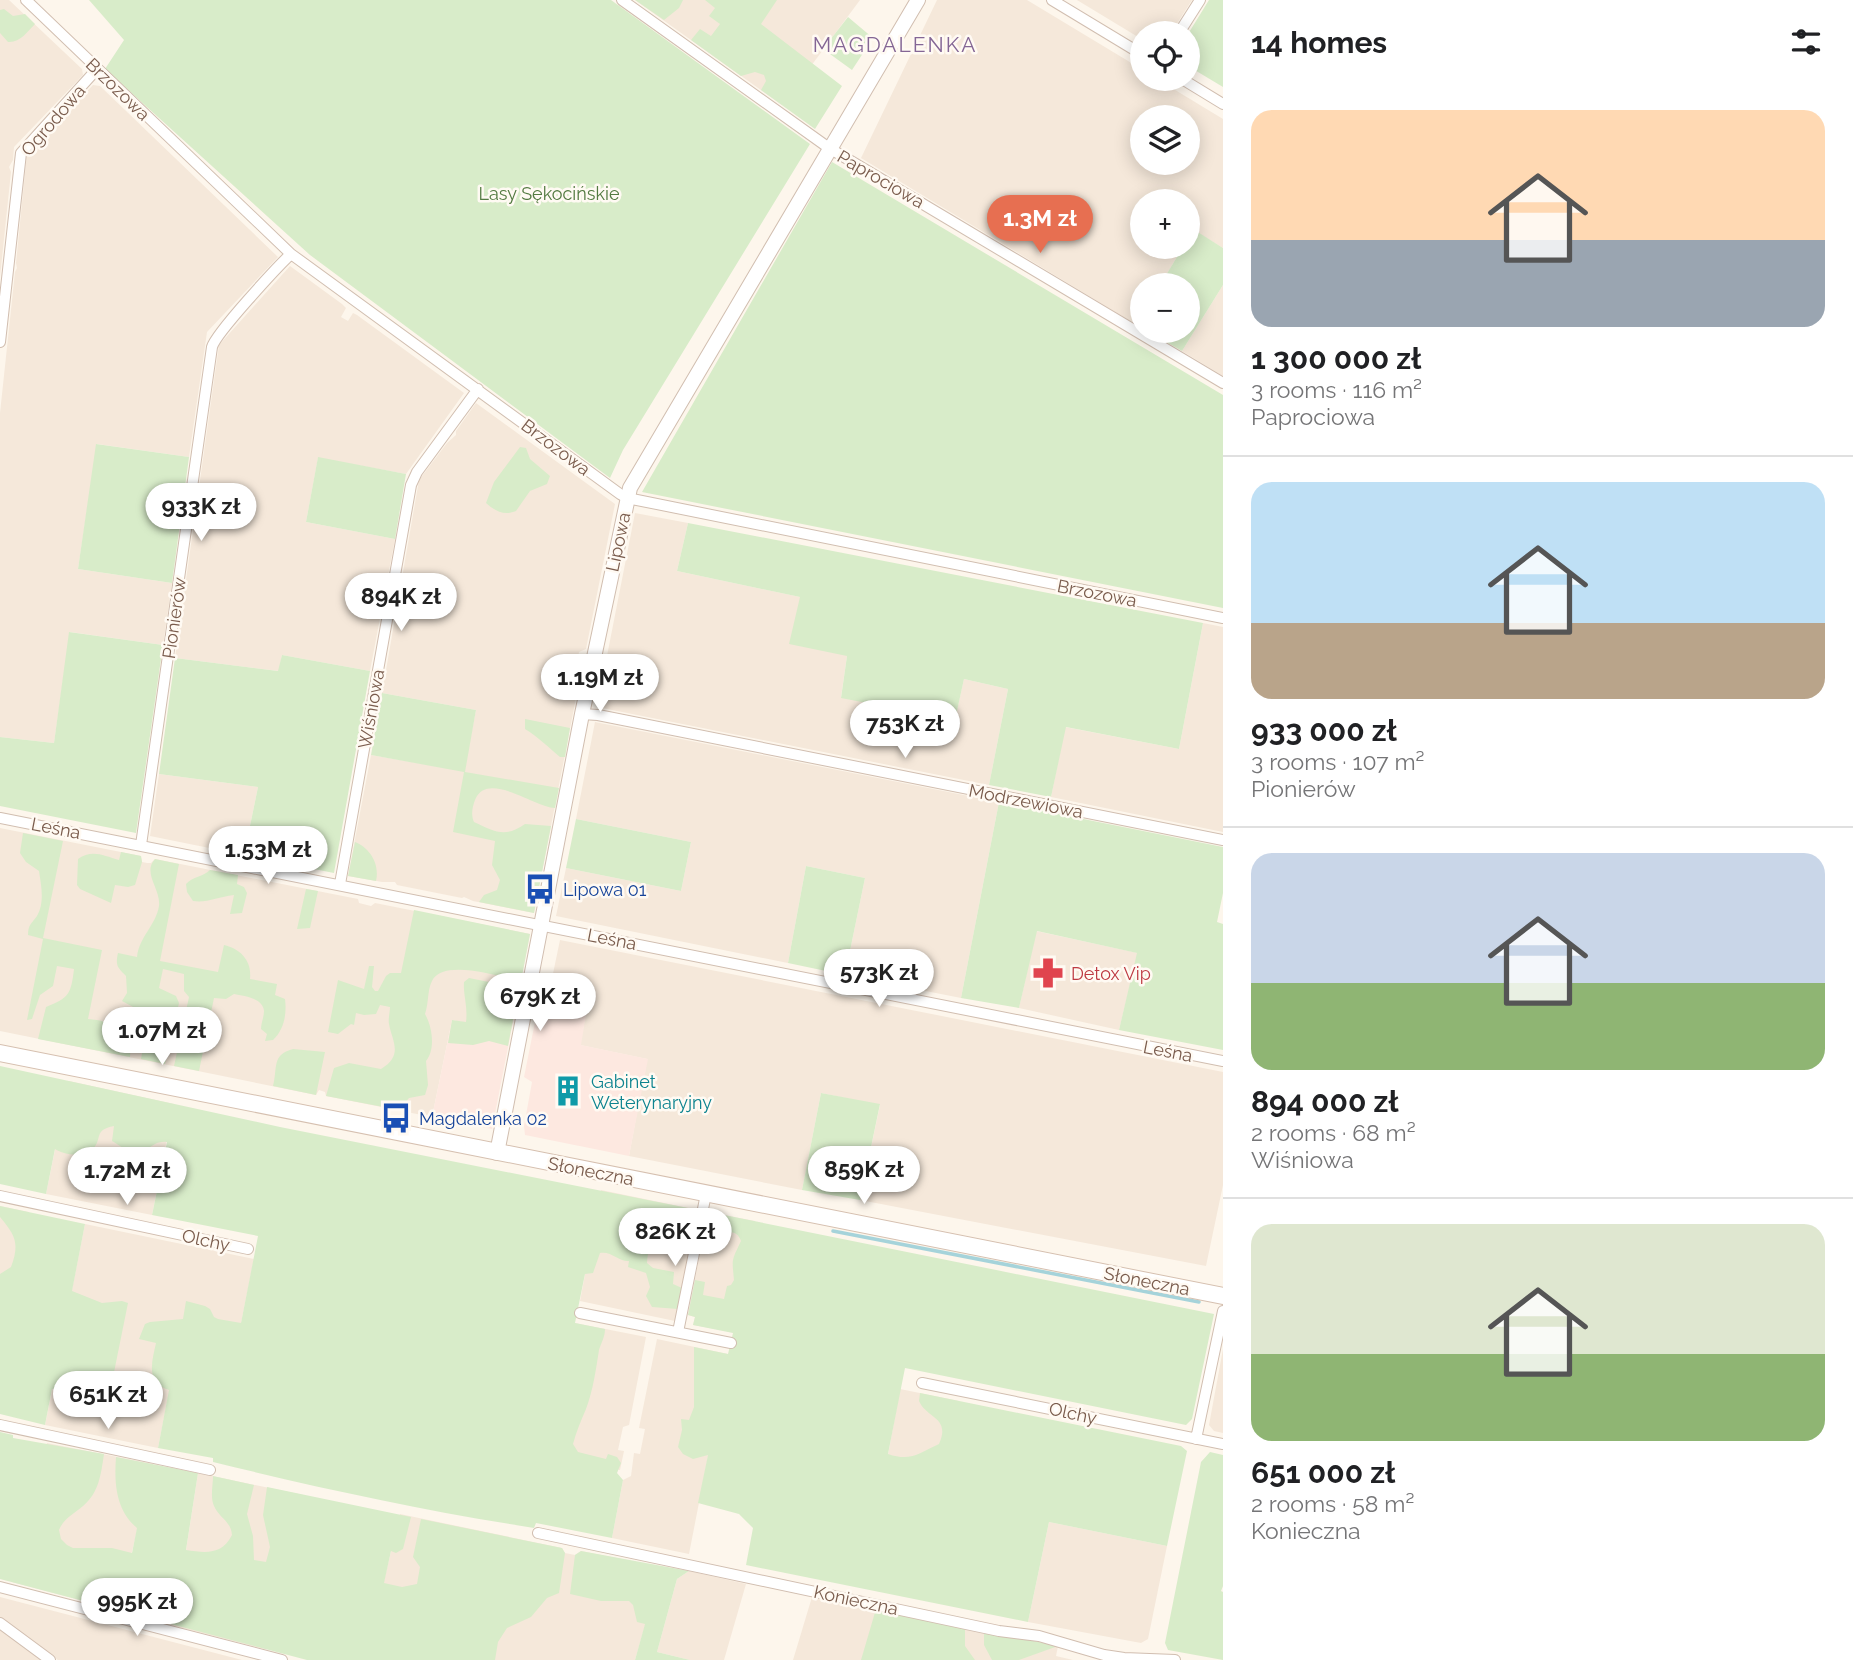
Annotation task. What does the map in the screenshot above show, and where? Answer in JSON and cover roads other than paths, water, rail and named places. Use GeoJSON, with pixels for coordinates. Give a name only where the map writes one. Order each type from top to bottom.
{"type":"FeatureCollection","features":[{"type":"Feature","properties":{"kind":"main road","name":"Słoneczna"},"geometry":{"type":"LineString","coordinates":[[0,1053],[1223,1296]]}},
{"type":"Feature","properties":{"kind":"street","name":"Brzozowa"},"geometry":{"type":"LineString","coordinates":[[26,0],[291,254],[627,498],[1223,618]]}},
{"type":"Feature","properties":{"kind":"street","name":"Paprociowa"},"geometry":{"type":"LineString","coordinates":[[622,0],[829,148],[1223,383]]}},
{"type":"Feature","properties":{"kind":"street","name":"Lipowa"},"geometry":{"type":"LineString","coordinates":[[497,1153],[627,498],[634,480],[918,0]]}},
{"type":"Feature","properties":{"kind":"street"},"geometry":{"type":"LineString","coordinates":[[1052,0],[1130,47]]}},
{"type":"Feature","properties":{"kind":"street"},"geometry":{"type":"LineString","coordinates":[[1187,21],[1200,0]]}},
{"type":"Feature","properties":{"kind":"street","name":"Ogrodowa"},"geometry":{"type":"LineString","coordinates":[[0,342],[21,153],[97,69]]}},
{"type":"Feature","properties":{"kind":"street"},"geometry":{"type":"LineString","coordinates":[[1200,90],[1223,104]]}},
{"type":"Feature","properties":{"kind":"street","name":"Pionierów"},"geometry":{"type":"LineString","coordinates":[[141,845],[213,343],[291,254]]}},
{"type":"Feature","properties":{"kind":"street","name":"Wiśniowa"},"geometry":{"type":"LineString","coordinates":[[340,884],[411,485],[417,472],[478,389]]}},
{"type":"Feature","properties":{"kind":"street","name":"Modrzewiowa"},"geometry":{"type":"LineString","coordinates":[[582,714],[1223,840]]}},
{"type":"Feature","properties":{"kind":"street","name":"Leśna"},"geometry":{"type":"LineString","coordinates":[[0,818],[1223,1062]]}},
{"type":"Feature","properties":{"kind":"street"},"geometry":{"type":"LineString","coordinates":[[678,1332],[706,1194]]}},
{"type":"Feature","properties":{"kind":"street","name":"Olchy"},"geometry":{"type":"LineString","coordinates":[[0,1196],[248,1248]]}},
{"type":"Feature","properties":{"kind":"street"},"geometry":{"type":"LineString","coordinates":[[1196,1439],[1223,1311]]}},
{"type":"Feature","properties":{"kind":"street"},"geometry":{"type":"LineString","coordinates":[[580,1313],[731,1343]]}},
{"type":"Feature","properties":{"kind":"street","name":"Olchy"},"geometry":{"type":"LineString","coordinates":[[922,1383],[1223,1444]]}},
{"type":"Feature","properties":{"kind":"street"},"geometry":{"type":"LineString","coordinates":[[0,1425],[210,1470]]}},
{"type":"Feature","properties":{"kind":"street","name":"Konieczna"},"geometry":{"type":"LineString","coordinates":[[538,1533],[999,1631],[1039,1636],[1104,1655],[1175,1660]]}},
{"type":"Feature","properties":{"kind":"street"},"geometry":{"type":"LineString","coordinates":[[0,1587],[282,1660]]}},
{"type":"Feature","properties":{"kind":"street"},"geometry":{"type":"LineString","coordinates":[[0,1623],[50,1660]]}},
{"type":"Feature","properties":{"kind":"waterway"},"geometry":{"type":"LineString","coordinates":[[833,1231],[1199,1302]]}},
{"type":"Feature","properties":{"kind":"place","name":"Lipowa 01"},"geometry":{"type":"Point","coordinates":[540,889]}},
{"type":"Feature","properties":{"kind":"place","name":"Detox Vip"},"geometry":{"type":"Point","coordinates":[1048,973]}},
{"type":"Feature","properties":{"kind":"place","name":"Gabinet Weterynaryjny"},"geometry":{"type":"Point","coordinates":[568,1091]}},
{"type":"Feature","properties":{"kind":"place","name":"Magdalenka 02"},"geometry":{"type":"Point","coordinates":[396,1118]}},
{"type":"Feature","properties":{"kind":"district","name":"MAGDALENKA"},"geometry":{"type":"Point","coordinates":[895,44]}},
{"type":"Feature","properties":{"kind":"park label","name":"Lasy Sękocińskie"},"geometry":{"type":"Point","coordinates":[549,193]}}]}
